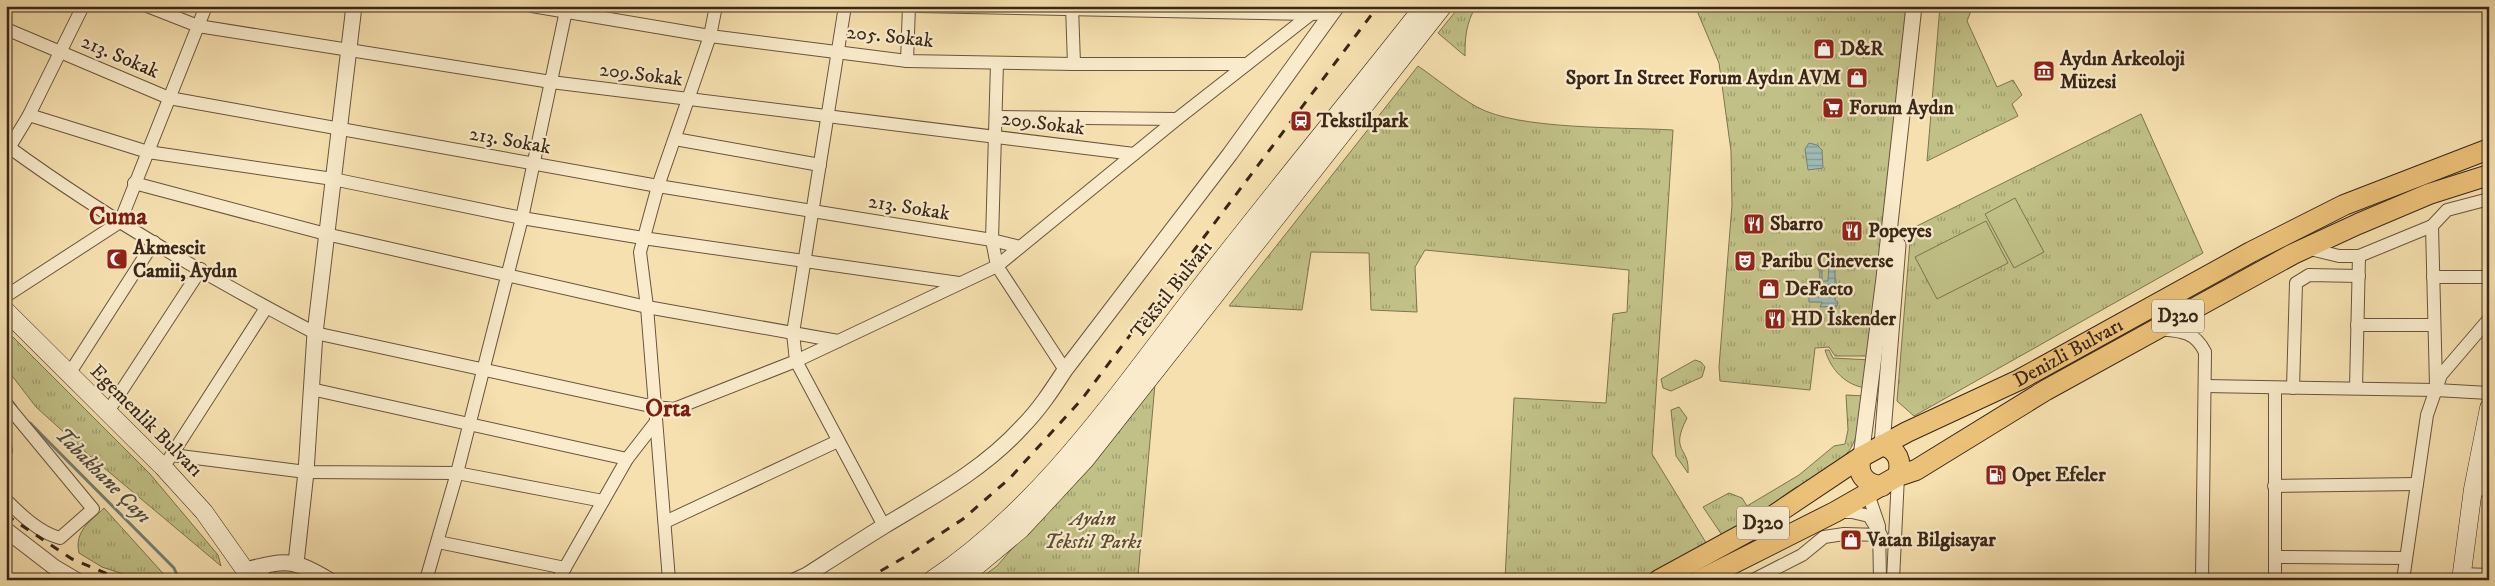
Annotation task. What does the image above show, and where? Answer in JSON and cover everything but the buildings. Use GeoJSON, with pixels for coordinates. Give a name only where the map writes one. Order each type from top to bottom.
{"type":"FeatureCollection","features":[{"type":"Feature","properties":{"kind":"highway","name":"Denizli Bulvarı"},"geometry":{"type":"LineString","coordinates":[[1659,580],[1758,526],[1861,465],[1882,446],[2019,380],[2250,252],[2344,205],[2489,149]]}},
{"type":"Feature","properties":{"kind":"highway","name":"Denizli Bulvarı"},"geometry":{"type":"LineString","coordinates":[[1700,580],[1835,512],[1882,485],[1916,470],[2046,390],[2306,248],[2429,194],[2489,175]]}},
{"type":"Feature","properties":{"kind":"highway"},"geometry":{"type":"LineString","coordinates":[[1861,465],[1869,483],[1882,485],[1900,468],[1898,456],[1888,447],[1882,446]]}},
{"type":"Feature","properties":{"kind":"main road","name":"Tekstil Bulvarı"},"geometry":{"type":"LineString","coordinates":[[932,580],[980,543],[1033,494],[1099,420],[1202,285],[1424,6]]}},
{"type":"Feature","properties":{"kind":"main road","name":"Tekstil Bulvarı"},"geometry":{"type":"LineString","coordinates":[[960,580],[1021,529],[1085,460],[1443,6]]}},
{"type":"Feature","properties":{"kind":"main road","name":"Egemenlik Bulvarı"},"geometry":{"type":"LineString","coordinates":[[6,311],[107,413],[168,461],[204,512],[244,575]]}},
{"type":"Feature","properties":{"kind":"main road"},"geometry":{"type":"LineString","coordinates":[[2461,577],[2481,490],[2489,408]]}},
{"type":"Feature","properties":{"kind":"main road"},"geometry":{"type":"LineString","coordinates":[[244,575],[264,580]]}},
{"type":"Feature","properties":{"kind":"street"},"geometry":{"type":"LineString","coordinates":[[83,6],[29,115],[8,148],[120,222],[266,308],[315,333],[655,407],[674,409],[796,361],[997,266],[1177,119],[1311,14]]}},
{"type":"Feature","properties":{"kind":"street","name":"209.Sokak"},"geometry":{"type":"LineString","coordinates":[[148,6],[198,26],[551,82],[1134,154]]}},
{"type":"Feature","properties":{"kind":"street"},"geometry":{"type":"LineString","coordinates":[[6,296],[120,222],[206,6]]}},
{"type":"Feature","properties":{"kind":"street"},"geometry":{"type":"LineString","coordinates":[[304,570],[306,472],[315,333],[354,6]]}},
{"type":"Feature","properties":{"kind":"street","name":"205. Sokak"},"geometry":{"type":"LineString","coordinates":[[532,6],[567,9],[710,36],[907,61],[1074,64],[1247,64]]}},
{"type":"Feature","properties":{"kind":"street"},"geometry":{"type":"LineString","coordinates":[[668,580],[648,308],[640,252],[658,186],[710,36],[716,6]]}},
{"type":"Feature","properties":{"kind":"street"},"geometry":{"type":"LineString","coordinates":[[845,6],[793,333],[796,361],[884,526]]}},
{"type":"Feature","properties":{"kind":"street"},"geometry":{"type":"LineString","coordinates":[[907,61],[909,6]]}},
{"type":"Feature","properties":{"kind":"street"},"geometry":{"type":"LineString","coordinates":[[918,6],[1311,14],[1334,9]]}},
{"type":"Feature","properties":{"kind":"street"},"geometry":{"type":"LineString","coordinates":[[1882,446],[1899,171],[1914,6]]}},
{"type":"Feature","properties":{"kind":"street"},"geometry":{"type":"LineString","coordinates":[[1861,465],[1899,171],[1923,6]]}},
{"type":"Feature","properties":{"kind":"street"},"geometry":{"type":"LineString","coordinates":[[1072,8],[1074,64]]}},
{"type":"Feature","properties":{"kind":"street"},"geometry":{"type":"LineString","coordinates":[[426,580],[458,473],[522,218],[567,9]]}},
{"type":"Feature","properties":{"kind":"street"},"geometry":{"type":"LineString","coordinates":[[796,580],[884,526],[936,497],[996,452],[1027,422],[1230,154],[1334,9]]}},
{"type":"Feature","properties":{"kind":"street","name":"213. Sokak"},"geometry":{"type":"LineString","coordinates":[[6,29],[169,98],[658,186],[992,240],[1020,247]]}},
{"type":"Feature","properties":{"kind":"street"},"geometry":{"type":"LineString","coordinates":[[997,63],[992,240],[997,266],[1065,370]]}},
{"type":"Feature","properties":{"kind":"street"},"geometry":{"type":"LineString","coordinates":[[29,115],[148,152],[333,179],[522,218],[643,238],[959,283]]}},
{"type":"Feature","properties":{"kind":"street"},"geometry":{"type":"LineString","coordinates":[[996,117],[1177,119]]}},
{"type":"Feature","properties":{"kind":"street"},"geometry":{"type":"LineString","coordinates":[[675,139],[820,165]]}},
{"type":"Feature","properties":{"kind":"street"},"geometry":{"type":"LineString","coordinates":[[134,184],[326,234],[648,308],[838,341]]}},
{"type":"Feature","properties":{"kind":"street"},"geometry":{"type":"LineString","coordinates":[[2306,248],[2339,256],[2359,256],[2432,226],[2448,210],[2489,199]]}},
{"type":"Feature","properties":{"kind":"street"},"geometry":{"type":"LineString","coordinates":[[2432,226],[2436,390]]}},
{"type":"Feature","properties":{"kind":"street"},"geometry":{"type":"LineString","coordinates":[[69,374],[154,242]]}},
{"type":"Feature","properties":{"kind":"street"},"geometry":{"type":"LineString","coordinates":[[2356,388],[2359,256]]}},
{"type":"Feature","properties":{"kind":"street"},"geometry":{"type":"LineString","coordinates":[[107,413],[201,269]]}},
{"type":"Feature","properties":{"kind":"street"},"geometry":{"type":"LineString","coordinates":[[2293,388],[2296,282],[2309,275],[2359,276]]}},
{"type":"Feature","properties":{"kind":"street"},"geometry":{"type":"LineString","coordinates":[[2433,277],[2489,277]]}},
{"type":"Feature","properties":{"kind":"street"},"geometry":{"type":"LineString","coordinates":[[266,308],[168,461],[306,472],[458,473],[603,501]]}},
{"type":"Feature","properties":{"kind":"street"},"geometry":{"type":"LineString","coordinates":[[2404,580],[2427,415],[2441,375],[2489,319]]}},
{"type":"Feature","properties":{"kind":"street"},"geometry":{"type":"LineString","coordinates":[[2358,325],[2434,325]]}},
{"type":"Feature","properties":{"kind":"street"},"geometry":{"type":"LineString","coordinates":[[2155,329],[2186,332],[2195,337],[2205,352],[2202,580]]}},
{"type":"Feature","properties":{"kind":"street"},"geometry":{"type":"LineString","coordinates":[[2205,386],[2356,388],[2489,393]]}},
{"type":"Feature","properties":{"kind":"street"},"geometry":{"type":"LineString","coordinates":[[2274,388],[2275,580]]}},
{"type":"Feature","properties":{"kind":"street"},"geometry":{"type":"LineString","coordinates":[[311,389],[627,459]]}},
{"type":"Feature","properties":{"kind":"street"},"geometry":{"type":"LineString","coordinates":[[6,404],[93,509],[60,538],[52,536],[29,520],[6,500]]}},
{"type":"Feature","properties":{"kind":"street"},"geometry":{"type":"LineString","coordinates":[[558,580],[627,459],[655,423]]}},
{"type":"Feature","properties":{"kind":"street"},"geometry":{"type":"LineString","coordinates":[[665,522],[838,441]]}},
{"type":"Feature","properties":{"kind":"street"},"geometry":{"type":"LineString","coordinates":[[2274,486],[2417,484]]}},
{"type":"Feature","properties":{"kind":"street"},"geometry":{"type":"LineString","coordinates":[[1880,580],[1882,485]]}},
{"type":"Feature","properties":{"kind":"street"},"geometry":{"type":"LineString","coordinates":[[1882,485],[1893,580]]}},
{"type":"Feature","properties":{"kind":"street"},"geometry":{"type":"LineString","coordinates":[[1835,512],[1852,512],[1869,516],[1881,535]]}},
{"type":"Feature","properties":{"kind":"street"},"geometry":{"type":"LineString","coordinates":[[6,530],[54,567],[76,580]]}},
{"type":"Feature","properties":{"kind":"street"},"geometry":{"type":"LineString","coordinates":[[1753,580],[1802,556],[1824,537],[1844,534],[1881,535]]}},
{"type":"Feature","properties":{"kind":"street"},"geometry":{"type":"LineString","coordinates":[[438,542],[565,568]]}},
{"type":"Feature","properties":{"kind":"street"},"geometry":{"type":"LineString","coordinates":[[2275,557],[2406,558]]}},
{"type":"Feature","properties":{"kind":"street"},"geometry":{"type":"LineString","coordinates":[[244,575],[285,561],[329,580]]}},
{"type":"Feature","properties":{"kind":"street"},"geometry":{"type":"LineString","coordinates":[[2461,577],[2489,575]]}},
{"type":"Feature","properties":{"kind":"green space"},"geometry":{"type":"Polygon","coordinates":[[[1460,6],[1476,6],[1467,30],[1465,56],[1438,33],[1460,6]]]}},
{"type":"Feature","properties":{"kind":"green space"},"geometry":{"type":"Polygon","coordinates":[[[1695,6],[1908,6],[1870,356],[1835,356],[1829,347],[1815,348],[1810,390],[1720,381],[1719,367],[1732,205],[1731,151],[1719,63],[1695,6]]]}},
{"type":"Feature","properties":{"kind":"green space"},"geometry":{"type":"Polygon","coordinates":[[[1940,6],[1973,6],[1967,21],[1997,87],[2013,80],[2022,95],[2012,104],[2018,116],[1927,161],[1940,6]]]}},
{"type":"Feature","properties":{"kind":"green space"},"geometry":{"type":"Polygon","coordinates":[[[1418,66],[1477,107],[1518,120],[1572,126],[1673,130],[1652,454],[1708,546],[1648,580],[1505,580],[1514,398],[1606,403],[1613,314],[1627,312],[1629,270],[1425,250],[1415,267],[1417,312],[1371,310],[1369,253],[1311,252],[1302,310],[1229,306],[1418,66]]]}},
{"type":"Feature","properties":{"kind":"green space"},"geometry":{"type":"Polygon","coordinates":[[[2141,114],[2203,253],[1914,416],[1897,401],[1911,229],[2141,114]]]}},
{"type":"Feature","properties":{"kind":"green space"},"geometry":{"type":"Polygon","coordinates":[[[2015,198],[2044,252],[2014,268],[1985,214],[2015,198]]]}},
{"type":"Feature","properties":{"kind":"green space"},"geometry":{"type":"Polygon","coordinates":[[[1986,221],[2008,263],[1937,299],[1915,257],[1986,221]]]}},
{"type":"Feature","properties":{"kind":"green space"},"geometry":{"type":"Polygon","coordinates":[[[6,330],[150,474],[218,555],[221,566],[90,456],[36,407],[6,368],[6,330]]]}},
{"type":"Feature","properties":{"kind":"green space"},"geometry":{"type":"Polygon","coordinates":[[[1825,350],[1829,350],[1833,358],[1871,360],[1867,388],[1852,384],[1840,376],[1831,364],[1825,350]]]}},
{"type":"Feature","properties":{"kind":"green space"},"geometry":{"type":"Polygon","coordinates":[[[1695,360],[1701,362],[1705,367],[1702,377],[1671,391],[1663,388],[1661,379],[1695,360]]]}},
{"type":"Feature","properties":{"kind":"green space","name":"Aydın Tekstil Parkı"},"geometry":{"type":"Polygon","coordinates":[[[1155,384],[1138,576],[1143,580],[978,580],[997,566],[1155,384]]]}},
{"type":"Feature","properties":{"kind":"green space"},"geometry":{"type":"Polygon","coordinates":[[[1846,395],[1866,396],[1859,428],[1848,452],[1827,471],[1810,482],[1796,487],[1724,538],[1703,507],[1729,493],[1742,498],[1747,506],[1799,475],[1834,446],[1845,444],[1848,430],[1846,395]]]}},
{"type":"Feature","properties":{"kind":"green space"},"geometry":{"type":"Polygon","coordinates":[[[1679,407],[1687,418],[1682,429],[1680,444],[1688,464],[1688,473],[1676,456],[1671,410],[1679,407]]]}},
{"type":"Feature","properties":{"kind":"green space"},"geometry":{"type":"Polygon","coordinates":[[[104,508],[169,580],[141,580],[102,567],[79,553],[78,545],[81,533],[104,508]]]}},
{"type":"Feature","properties":{"kind":"green space"},"geometry":{"type":"Polygon","coordinates":[[[293,567],[302,580],[275,580],[272,575],[277,570],[293,567]]]}},
{"type":"Feature","properties":{"kind":"water"},"geometry":{"type":"Polygon","coordinates":[[[1809,143],[1817,145],[1822,150],[1823,168],[1808,170],[1805,149],[1809,143]]]}},
{"type":"Feature","properties":{"kind":"water"},"geometry":{"type":"Polygon","coordinates":[[[1835,263],[1835,300],[1838,302],[1837,306],[1820,307],[1822,302],[1809,302],[1809,294],[1819,292],[1820,269],[1822,269],[1822,281],[1828,281],[1829,264],[1835,263]]]}},
{"type":"Feature","properties":{"kind":"waterway","name":"Tabakhane Çayı"},"geometry":{"type":"LineString","coordinates":[[6,393],[16,407]]}},
{"type":"Feature","properties":{"kind":"waterway","name":"Tabakhane Çayı"},"geometry":{"type":"LineString","coordinates":[[30,423],[174,568],[179,580]]}},
{"type":"Feature","properties":{"kind":"railway"},"geometry":{"type":"LineString","coordinates":[[865,580],[910,554],[963,519],[1010,478],[1082,399],[1378,6]]}},
{"type":"Feature","properties":{"kind":"railway"},"geometry":{"type":"LineString","coordinates":[[6,515],[72,559],[122,580]]}},
{"type":"Feature","properties":{"kind":"place","name":"D&R"},"geometry":{"type":"Point","coordinates":[1824,49]}},
{"type":"Feature","properties":{"kind":"place","name":"Aydın Arkeoloji Müzesi"},"geometry":{"type":"Point","coordinates":[2044,71]}},
{"type":"Feature","properties":{"kind":"place","name":"Sport In Street Forum Aydın AVM"},"geometry":{"type":"Point","coordinates":[1857,78]}},
{"type":"Feature","properties":{"kind":"place","name":"Forum Aydın"},"geometry":{"type":"Point","coordinates":[1833,108]}},
{"type":"Feature","properties":{"kind":"place","name":"Tekstilpark"},"geometry":{"type":"Point","coordinates":[1301,121]}},
{"type":"Feature","properties":{"kind":"place","name":"Sbarro"},"geometry":{"type":"Point","coordinates":[1754,224]}},
{"type":"Feature","properties":{"kind":"place","name":"Popeyes"},"geometry":{"type":"Point","coordinates":[1852,231]}},
{"type":"Feature","properties":{"kind":"place","name":"Akmescit Camii, Aydın"},"geometry":{"type":"Point","coordinates":[117,259]}},
{"type":"Feature","properties":{"kind":"place","name":"Paribu Cineverse"},"geometry":{"type":"Point","coordinates":[1745,261]}},
{"type":"Feature","properties":{"kind":"place","name":"DeFacto"},"geometry":{"type":"Point","coordinates":[1769,289]}},
{"type":"Feature","properties":{"kind":"place","name":"HD İskender"},"geometry":{"type":"Point","coordinates":[1775,319]}},
{"type":"Feature","properties":{"kind":"place","name":"Opet Efeler"},"geometry":{"type":"Point","coordinates":[1996,475]}},
{"type":"Feature","properties":{"kind":"place","name":"Vatan Bilgisayar"},"geometry":{"type":"Point","coordinates":[1851,540]}},
{"type":"Feature","properties":{"kind":"district","name":"Cuma"},"geometry":{"type":"Point","coordinates":[118,216]}},
{"type":"Feature","properties":{"kind":"district","name":"Orta"},"geometry":{"type":"Point","coordinates":[668,408]}}]}
